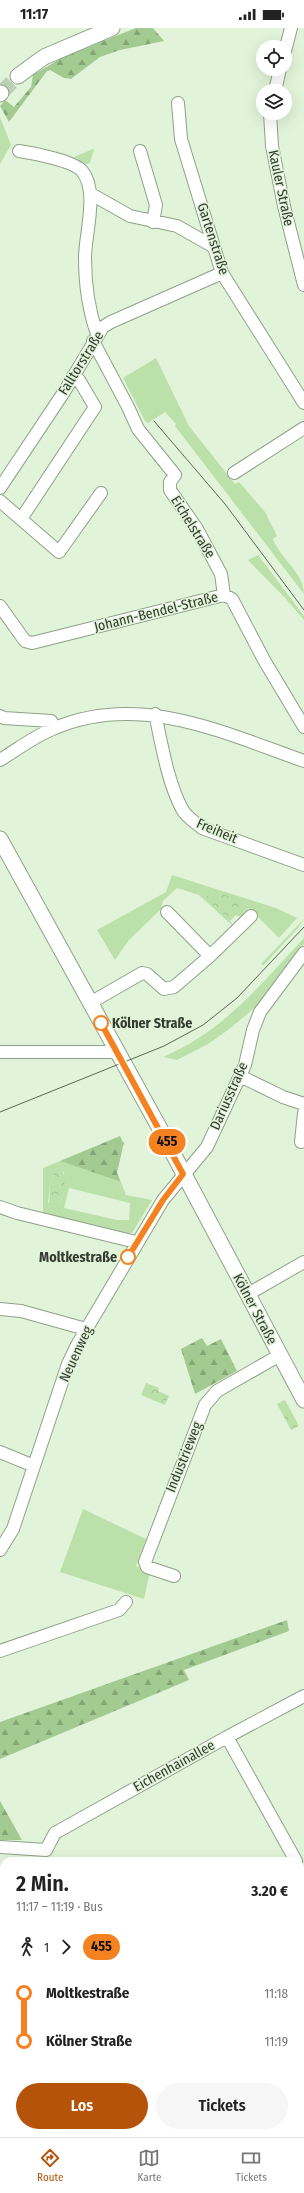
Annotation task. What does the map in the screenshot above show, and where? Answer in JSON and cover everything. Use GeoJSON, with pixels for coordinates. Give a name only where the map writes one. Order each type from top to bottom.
{"type":"FeatureCollection","features":[{"type":"Feature","properties":{"kind":"main road"},"geometry":{"type":"LineString","coordinates":[[18,76],[44,57],[112,28]]}},
{"type":"Feature","properties":{"kind":"main road","name":"Kölner Straße"},"geometry":{"type":"LineString","coordinates":[[0,839],[183,1174],[304,1400]]}},
{"type":"Feature","properties":{"kind":"street"},"geometry":{"type":"LineString","coordinates":[[288,40],[291,28]]}},
{"type":"Feature","properties":{"kind":"street","name":"Gartenstraße"},"geometry":{"type":"LineString","coordinates":[[178,103],[181,140],[222,273],[304,403]]}},
{"type":"Feature","properties":{"kind":"street","name":"Kauler Straße"},"geometry":{"type":"LineString","coordinates":[[270,120],[272,146],[284,206],[304,285]]}},
{"type":"Feature","properties":{"kind":"street","name":"Eichelstraße"},"geometry":{"type":"LineString","coordinates":[[19,151],[42,154],[82,170],[86,178],[91,194],[85,258],[95,337],[138,429],[175,475],[170,482],[170,490],[197,529],[222,574],[224,595]]}},
{"type":"Feature","properties":{"kind":"street"},"geometry":{"type":"LineString","coordinates":[[140,151],[155,200],[154,222]]}},
{"type":"Feature","properties":{"kind":"street"},"geometry":{"type":"LineString","coordinates":[[91,194],[130,216],[178,226],[214,247]]}},
{"type":"Feature","properties":{"kind":"street","name":"Falltorstraße"},"geometry":{"type":"LineString","coordinates":[[0,488],[73,376],[95,337],[111,322],[222,273]]}},
{"type":"Feature","properties":{"kind":"street"},"geometry":{"type":"LineString","coordinates":[[21,519],[95,407],[79,380],[73,376]]}},
{"type":"Feature","properties":{"kind":"street"},"geometry":{"type":"LineString","coordinates":[[234,473],[304,428]]}},
{"type":"Feature","properties":{"kind":"street"},"geometry":{"type":"LineString","coordinates":[[0,501],[59,552],[101,493]]}},
{"type":"Feature","properties":{"kind":"street","name":"Johann-Bendel-Straße"},"geometry":{"type":"LineString","coordinates":[[0,606],[25,641],[32,643],[224,595],[232,599],[264,660],[304,728]]}},
{"type":"Feature","properties":{"kind":"street"},"geometry":{"type":"LineString","coordinates":[[0,760],[55,728],[113,714],[155,714],[203,726],[304,761]]}},
{"type":"Feature","properties":{"kind":"street","name":"Freiheit"},"geometry":{"type":"LineString","coordinates":[[155,714],[168,769],[182,810],[202,828],[304,865]]}},
{"type":"Feature","properties":{"kind":"street"},"geometry":{"type":"LineString","coordinates":[[0,716],[4,718],[50,721],[55,728]]}},
{"type":"Feature","properties":{"kind":"street"},"geometry":{"type":"LineString","coordinates":[[168,912],[184,924],[210,956]]}},
{"type":"Feature","properties":{"kind":"street"},"geometry":{"type":"LineString","coordinates":[[90,1003],[142,973],[147,974],[161,987],[174,987],[210,956],[251,916]]}},
{"type":"Feature","properties":{"kind":"street","name":"Dariusstraße"},"geometry":{"type":"LineString","coordinates":[[183,1174],[207,1147],[240,1076],[260,1012],[304,953]]}},
{"type":"Feature","properties":{"kind":"street"},"geometry":{"type":"LineString","coordinates":[[0,1052],[116,1052]]}},
{"type":"Feature","properties":{"kind":"street"},"geometry":{"type":"LineString","coordinates":[[240,1076],[283,1097],[304,1104]]}},
{"type":"Feature","properties":{"kind":"street"},"geometry":{"type":"LineString","coordinates":[[300,1142],[304,1113]]}},
{"type":"Feature","properties":{"kind":"street","name":"Neuenweg"},"geometry":{"type":"LineString","coordinates":[[0,1550],[13,1529],[69,1361],[136,1242],[163,1200],[183,1174]]}},
{"type":"Feature","properties":{"kind":"street"},"geometry":{"type":"LineString","coordinates":[[0,1207],[17,1213],[136,1242]]}},
{"type":"Feature","properties":{"kind":"street"},"geometry":{"type":"LineString","coordinates":[[248,1294],[304,1262]]}},
{"type":"Feature","properties":{"kind":"street"},"geometry":{"type":"LineString","coordinates":[[0,1309],[21,1310],[86,1329]]}},
{"type":"Feature","properties":{"kind":"street","name":"Industrieweg"},"geometry":{"type":"LineString","coordinates":[[174,1576],[146,1567],[145,1562],[205,1405],[217,1391],[280,1355]]}},
{"type":"Feature","properties":{"kind":"street"},"geometry":{"type":"LineString","coordinates":[[0,1452],[34,1466]]}},
{"type":"Feature","properties":{"kind":"street"},"geometry":{"type":"LineString","coordinates":[[0,1652],[119,1610],[126,1602]]}},
{"type":"Feature","properties":{"kind":"street"},"geometry":{"type":"LineString","coordinates":[[227,1737],[304,1696]]}},
{"type":"Feature","properties":{"kind":"street","name":"Eichenhainallee"},"geometry":{"type":"LineString","coordinates":[[0,1847],[48,1855],[55,1833],[227,1737],[294,1857]]}},
{"type":"Feature","properties":{"kind":"green space"},"geometry":{"type":"Polygon","coordinates":[[[136,28],[153,28],[164,41],[120,50],[100,57],[71,79],[64,78],[50,70],[47,71],[9,122],[0,106],[5,100],[14,107],[31,87],[33,75],[65,56],[136,28]]]}},
{"type":"Feature","properties":{"kind":"green space"},"geometry":{"type":"Polygon","coordinates":[[[0,117],[11,145],[0,164],[0,117]]]}},
{"type":"Feature","properties":{"kind":"green space"},"geometry":{"type":"Polygon","coordinates":[[[93,149],[90,163],[84,165],[72,158],[93,149]]]}},
{"type":"Feature","properties":{"kind":"green space"},"geometry":{"type":"Polygon","coordinates":[[[156,358],[189,426],[235,484],[239,482],[265,512],[277,536],[273,539],[276,546],[296,572],[303,586],[304,594],[175,426],[176,424],[165,412],[148,423],[145,421],[123,378],[156,358]]]}},
{"type":"Feature","properties":{"kind":"green space"},"geometry":{"type":"Polygon","coordinates":[[[258,555],[304,616],[304,620],[248,560],[258,555]]]}},
{"type":"Feature","properties":{"kind":"green space"},"geometry":{"type":"Polygon","coordinates":[[[172,875],[276,908],[297,918],[279,938],[249,908],[244,913],[247,916],[242,918],[236,915],[230,921],[234,927],[199,895],[177,888],[163,901],[161,909],[129,940],[115,960],[97,930],[166,892],[172,875]]]}},
{"type":"Feature","properties":{"kind":"green space"},"geometry":{"type":"Polygon","coordinates":[[[211,889],[245,903],[229,919],[206,898],[211,889]]]}},
{"type":"Feature","properties":{"kind":"green space"},"geometry":{"type":"Polygon","coordinates":[[[304,919],[299,927],[263,966],[261,964],[304,919]]]}},
{"type":"Feature","properties":{"kind":"green space"},"geometry":{"type":"Polygon","coordinates":[[[304,938],[304,944],[257,1006],[208,1044],[177,1060],[163,1057],[205,1034],[223,1020],[256,989],[304,938]]]}},
{"type":"Feature","properties":{"kind":"green space"},"geometry":{"type":"Polygon","coordinates":[[[120,1136],[124,1142],[117,1173],[121,1182],[60,1161],[120,1136]]]}},
{"type":"Feature","properties":{"kind":"green space"},"geometry":{"type":"Polygon","coordinates":[[[60,1161],[121,1182],[126,1195],[152,1200],[132,1233],[125,1233],[43,1213],[43,1168],[60,1161]],[[56,1168],[50,1185],[48,1203],[61,1202],[64,1172],[56,1168]],[[69,1188],[64,1208],[117,1220],[129,1220],[130,1203],[69,1188]]]}},
{"type":"Feature","properties":{"kind":"green space"},"geometry":{"type":"Polygon","coordinates":[[[56,1168],[61,1169],[63,1173],[64,1187],[59,1206],[53,1209],[49,1206],[50,1185],[56,1168]]]}},
{"type":"Feature","properties":{"kind":"green space"},"geometry":{"type":"Polygon","coordinates":[[[202,1338],[207,1346],[221,1339],[237,1371],[195,1394],[181,1349],[202,1338]]]}},
{"type":"Feature","properties":{"kind":"green space"},"geometry":{"type":"Polygon","coordinates":[[[146,1383],[159,1388],[158,1391],[169,1396],[165,1405],[141,1395],[146,1383]]]}},
{"type":"Feature","properties":{"kind":"green space"},"geometry":{"type":"Polygon","coordinates":[[[285,1400],[299,1426],[291,1430],[277,1404],[285,1400]]]}},
{"type":"Feature","properties":{"kind":"green space"},"geometry":{"type":"Polygon","coordinates":[[[83,1509],[146,1539],[136,1566],[150,1571],[144,1599],[60,1572],[83,1509]]]}},
{"type":"Feature","properties":{"kind":"green space"},"geometry":{"type":"Polygon","coordinates":[[[287,1620],[289,1631],[184,1670],[189,1680],[0,1759],[0,1722],[287,1620]]]}},
{"type":"Feature","properties":{"kind":"green space"},"geometry":{"type":"Polygon","coordinates":[[[0,1801],[22,1840],[0,1840],[0,1801]]]}},
{"type":"Feature","properties":{"kind":"tunnel"},"geometry":{"type":"LineString","coordinates":[[1,93],[18,76]]}},
{"type":"Feature","properties":{"kind":"tram line"},"geometry":{"type":"LineString","coordinates":[[154,421],[225,504],[304,610]]}},
{"type":"Feature","properties":{"kind":"tram line"},"geometry":{"type":"LineString","coordinates":[[0,1112],[164,1046],[203,1025],[237,998],[304,927]]}},
{"type":"Feature","properties":{"kind":"bus line","name":"455"},"geometry":{"type":"LineString","coordinates":[[101,1023],[119,1058],[159,1127],[183,1174],[174,1184],[156,1210],[128,1257]]}},
{"type":"Feature","properties":{"kind":"place","name":"Kölner Straße"},"geometry":{"type":"Point","coordinates":[101,1023]}},
{"type":"Feature","properties":{"kind":"place","name":"Moltkestraße"},"geometry":{"type":"Point","coordinates":[128,1257]}}]}
